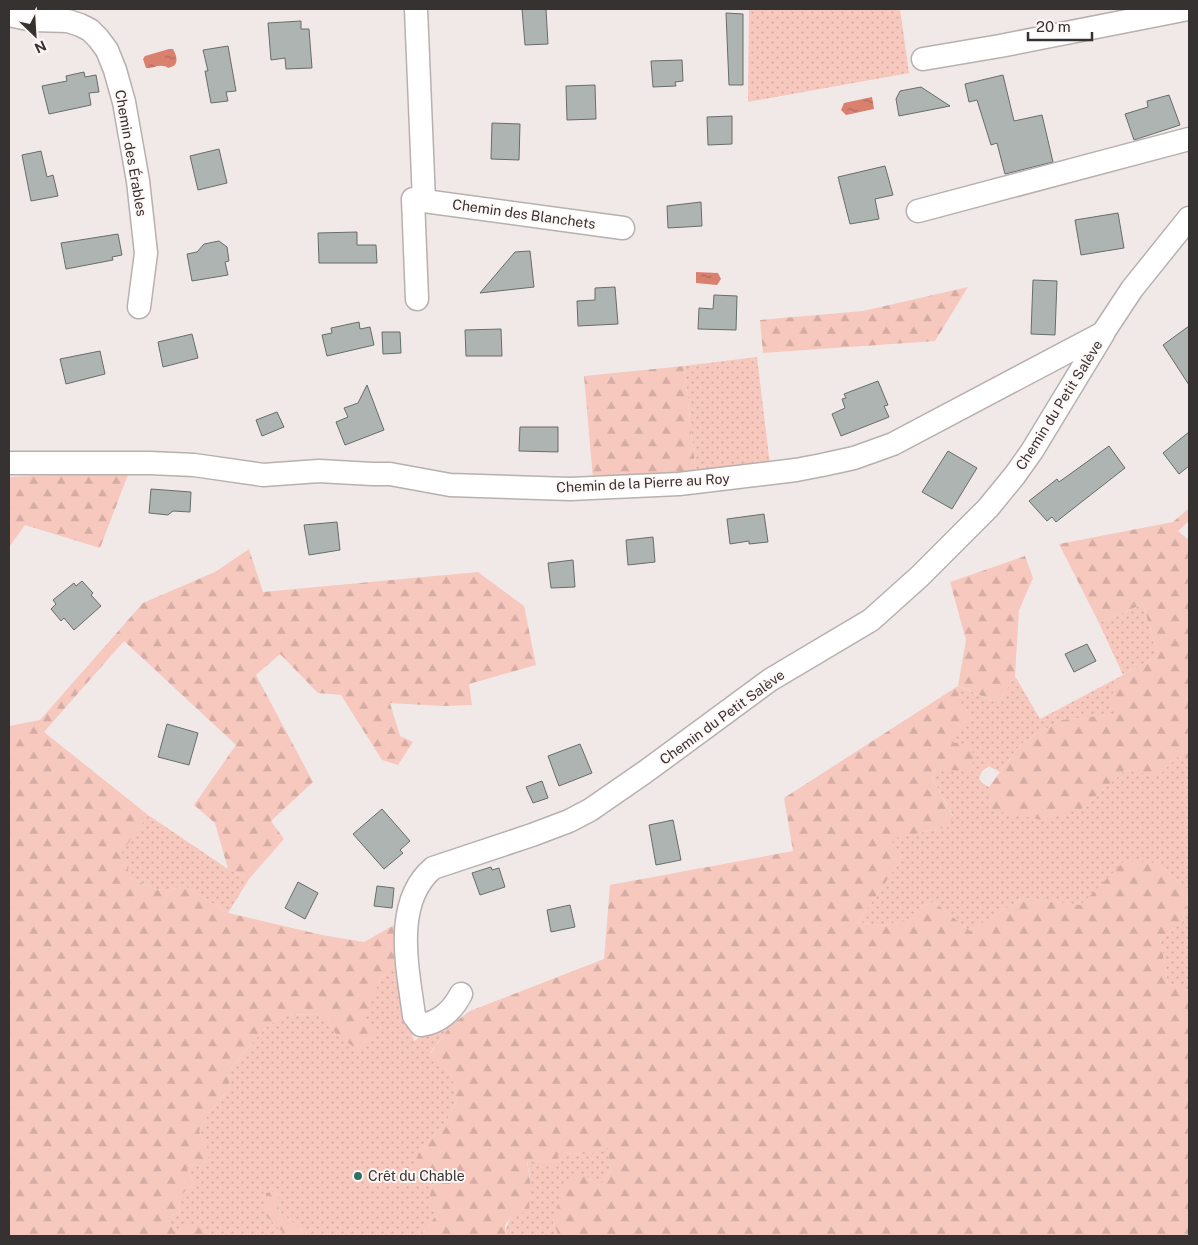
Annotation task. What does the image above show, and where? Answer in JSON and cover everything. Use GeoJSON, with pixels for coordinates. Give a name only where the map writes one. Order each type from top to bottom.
{"type":"FeatureCollection","features":[{"type":"Feature","properties":{"kind":"street"},"geometry":{"type":"LineString","coordinates":[[416,9],[424,201],[413,199],[417,300]]}},
{"type":"Feature","properties":{"kind":"street"},"geometry":{"type":"LineString","coordinates":[[923,59],[1000,46],[1188,9]]}},
{"type":"Feature","properties":{"kind":"street","name":"Chemin des Érables"},"geometry":{"type":"LineString","coordinates":[[9,15],[33,20],[68,21],[80,25],[94,34],[107,50],[124,102],[138,181],[146,253],[139,307]]}},
{"type":"Feature","properties":{"kind":"street"},"geometry":{"type":"LineString","coordinates":[[918,211],[1189,140]]}},
{"type":"Feature","properties":{"kind":"street","name":"Chemin des Blanchets"},"geometry":{"type":"LineString","coordinates":[[424,201],[623,228]]}},
{"type":"Feature","properties":{"kind":"street","name":"Chemin de la Pierre au Roy"},"geometry":{"type":"LineString","coordinates":[[9,463],[150,463],[194,465],[264,475],[319,471],[390,474],[450,485],[570,489],[679,484],[796,470],[854,458],[893,444],[1104,333],[1132,289],[1189,218]]}},
{"type":"Feature","properties":{"kind":"street","name":"Chemin du Petit Salève"},"geometry":{"type":"LineString","coordinates":[[461,994],[450,1011],[438,1020],[420,1024],[414,1016],[405,936],[415,894],[423,877],[434,868],[532,835],[569,821],[590,810],[770,680],[871,620],[920,576],[988,508],[1015,475],[1032,451],[1104,333]]}},
{"type":"Feature","properties":{"kind":"green space"},"geometry":{"type":"Polygon","coordinates":[[[749,9],[900,9],[909,73],[748,102],[749,9]]]}},
{"type":"Feature","properties":{"kind":"green space"},"geometry":{"type":"Polygon","coordinates":[[[968,287],[935,341],[763,353],[760,320],[863,311],[968,287]]]}},
{"type":"Feature","properties":{"kind":"green space"},"geometry":{"type":"Polygon","coordinates":[[[757,357],[770,465],[696,474],[684,366],[757,357]]]}},
{"type":"Feature","properties":{"kind":"green space"},"geometry":{"type":"Polygon","coordinates":[[[684,366],[696,474],[593,479],[584,376],[684,366]]]}},
{"type":"Feature","properties":{"kind":"green space"},"geometry":{"type":"Polygon","coordinates":[[[129,472],[100,548],[25,525],[9,547],[9,477],[129,472]]]}},
{"type":"Feature","properties":{"kind":"green space"},"geometry":{"type":"Polygon","coordinates":[[[1189,508],[1189,521],[1178,531],[1189,540],[1189,759],[1177,757],[1159,776],[1125,770],[1082,809],[1042,820],[989,810],[989,787],[1021,744],[1061,720],[1116,714],[1109,699],[1123,675],[1158,656],[1143,604],[1099,623],[1059,544],[1173,522],[1189,508]]]}},
{"type":"Feature","properties":{"kind":"green space"},"geometry":{"type":"Polygon","coordinates":[[[249,549],[263,592],[478,572],[524,606],[536,665],[469,684],[472,705],[443,706],[390,703],[400,736],[413,742],[398,765],[382,760],[341,695],[318,693],[280,654],[256,675],[313,782],[271,821],[284,839],[249,879],[228,869],[215,823],[194,805],[236,745],[124,641],[44,732],[148,815],[122,852],[131,879],[165,893],[183,885],[228,913],[322,935],[364,942],[394,925],[399,941],[397,962],[380,980],[365,1016],[376,1037],[359,1051],[335,1033],[325,1014],[285,1015],[265,1028],[228,1072],[230,1088],[208,1114],[199,1131],[208,1150],[208,1162],[200,1166],[191,1164],[187,1169],[194,1183],[181,1195],[178,1213],[167,1218],[174,1231],[192,1224],[205,1231],[205,1236],[9,1236],[9,726],[40,720],[143,603],[215,572],[249,549]]]}},
{"type":"Feature","properties":{"kind":"green space"},"geometry":{"type":"Polygon","coordinates":[[[1025,556],[1033,578],[1019,610],[1015,676],[998,703],[959,686],[959,706],[975,718],[948,742],[967,744],[976,758],[967,771],[936,769],[932,778],[953,817],[948,827],[890,839],[903,857],[858,922],[882,926],[912,918],[921,907],[934,902],[970,931],[1023,898],[1081,905],[1124,861],[1157,863],[1189,890],[1182,923],[1160,938],[1168,983],[1189,991],[1189,1236],[559,1236],[553,1223],[562,1188],[574,1174],[585,1176],[600,1186],[611,1170],[608,1148],[589,1154],[559,1153],[553,1167],[527,1160],[530,1182],[529,1213],[514,1213],[505,1225],[505,1236],[420,1236],[439,1212],[429,1200],[435,1174],[416,1168],[418,1154],[448,1118],[457,1100],[452,1076],[430,1054],[451,1025],[470,1011],[604,959],[610,885],[793,851],[784,798],[958,686],[966,640],[950,582],[1025,556]]]}},
{"type":"Feature","properties":{"kind":"green space"},"geometry":{"type":"Polygon","coordinates":[[[1143,604],[1158,656],[1123,675],[1099,623],[1143,604]]]}},
{"type":"Feature","properties":{"kind":"green space"},"geometry":{"type":"Polygon","coordinates":[[[1123,675],[1117,714],[1061,720],[1021,744],[1000,772],[989,766],[982,771],[979,778],[982,783],[989,787],[989,810],[1082,809],[1125,770],[1159,775],[1177,757],[1189,759],[1189,890],[1157,863],[1099,889],[1081,905],[1023,898],[970,931],[934,902],[921,907],[912,918],[882,926],[858,922],[903,857],[889,839],[948,827],[953,816],[932,778],[936,769],[967,770],[948,743],[959,706],[958,686],[998,703],[1015,676],[1040,719],[1123,675]]]}},
{"type":"Feature","properties":{"kind":"green space"},"geometry":{"type":"Polygon","coordinates":[[[148,815],[228,869],[249,879],[228,913],[183,885],[165,893],[131,879],[121,852],[148,815]]]}},
{"type":"Feature","properties":{"kind":"green space"},"geometry":{"type":"Polygon","coordinates":[[[1189,896],[1189,991],[1168,983],[1160,938],[1182,923],[1189,896]]]}},
{"type":"Feature","properties":{"kind":"green space"},"geometry":{"type":"Polygon","coordinates":[[[397,962],[414,1041],[428,1032],[451,1025],[430,1053],[452,1076],[457,1100],[448,1118],[418,1154],[435,1174],[430,1199],[439,1212],[420,1236],[308,1236],[279,1211],[277,1192],[266,1216],[287,1236],[205,1236],[204,1231],[174,1231],[167,1218],[178,1213],[181,1195],[194,1183],[187,1169],[191,1164],[200,1166],[208,1150],[199,1131],[208,1114],[230,1088],[228,1072],[265,1028],[285,1015],[325,1014],[335,1033],[364,1016],[380,980],[397,962]]]}},
{"type":"Feature","properties":{"kind":"green space"},"geometry":{"type":"Polygon","coordinates":[[[609,1147],[611,1170],[600,1186],[585,1176],[553,1223],[559,1236],[505,1236],[508,1222],[527,1190],[530,1181],[527,1160],[559,1153],[589,1154],[609,1147]]]}},
{"type":"Feature","properties":{"kind":"green space"},"geometry":{"type":"Polygon","coordinates":[[[277,1191],[279,1211],[308,1236],[287,1236],[266,1216],[266,1193],[277,1191]]]}},
{"type":"Feature","properties":{"kind":"water"},"geometry":{"type":"Polygon","coordinates":[[[173,49],[176,56],[176,64],[174,66],[169,68],[161,66],[146,68],[143,59],[145,56],[173,49]]]}},
{"type":"Feature","properties":{"kind":"water"},"geometry":{"type":"Polygon","coordinates":[[[872,97],[874,109],[846,115],[841,110],[844,103],[872,97]]]}},
{"type":"Feature","properties":{"kind":"water"},"geometry":{"type":"Polygon","coordinates":[[[696,272],[718,273],[721,279],[717,285],[696,283],[696,272]]]}},
{"type":"Feature","properties":{"kind":"building"},"geometry":{"type":"Polygon","coordinates":[[[522,9],[546,9],[548,44],[525,45],[522,9]]]}},
{"type":"Feature","properties":{"kind":"building"},"geometry":{"type":"Polygon","coordinates":[[[726,13],[743,14],[743,85],[729,85],[726,13]]]}},
{"type":"Feature","properties":{"kind":"building"},"geometry":{"type":"Polygon","coordinates":[[[301,21],[301,29],[309,29],[312,68],[286,69],[285,58],[271,60],[268,23],[301,21]]]}},
{"type":"Feature","properties":{"kind":"building"},"geometry":{"type":"Polygon","coordinates":[[[228,46],[236,91],[226,92],[228,101],[211,103],[205,71],[208,71],[203,50],[228,46]]]}},
{"type":"Feature","properties":{"kind":"building"},"geometry":{"type":"Polygon","coordinates":[[[682,60],[683,81],[675,82],[676,86],[653,87],[651,61],[682,60]]]}},
{"type":"Feature","properties":{"kind":"building"},"geometry":{"type":"Polygon","coordinates":[[[84,72],[85,77],[96,75],[99,92],[89,93],[91,105],[49,114],[42,86],[67,81],[66,76],[84,72]]]}},
{"type":"Feature","properties":{"kind":"building"},"geometry":{"type":"Polygon","coordinates":[[[1003,75],[1014,121],[1042,115],[1053,162],[1005,174],[997,143],[991,145],[977,100],[969,102],[965,84],[1003,75]]]}},
{"type":"Feature","properties":{"kind":"building"},"geometry":{"type":"Polygon","coordinates":[[[595,85],[596,119],[567,120],[566,86],[595,85]]]}},
{"type":"Feature","properties":{"kind":"building"},"geometry":{"type":"Polygon","coordinates":[[[921,87],[950,106],[899,116],[896,99],[900,91],[921,87]]]}},
{"type":"Feature","properties":{"kind":"building"},"geometry":{"type":"Polygon","coordinates":[[[1169,95],[1180,125],[1134,140],[1125,114],[1148,107],[1147,101],[1169,95]]]}},
{"type":"Feature","properties":{"kind":"building"},"geometry":{"type":"Polygon","coordinates":[[[732,116],[732,144],[708,145],[707,117],[732,116]]]}},
{"type":"Feature","properties":{"kind":"building"},"geometry":{"type":"Polygon","coordinates":[[[492,123],[520,124],[519,160],[491,159],[492,123]]]}},
{"type":"Feature","properties":{"kind":"building"},"geometry":{"type":"Polygon","coordinates":[[[219,149],[227,183],[198,190],[190,156],[219,149]]]}},
{"type":"Feature","properties":{"kind":"building"},"geometry":{"type":"Polygon","coordinates":[[[41,151],[47,177],[53,175],[58,196],[31,201],[22,155],[41,151]]]}},
{"type":"Feature","properties":{"kind":"building"},"geometry":{"type":"Polygon","coordinates":[[[885,166],[893,195],[875,199],[879,219],[850,224],[838,177],[885,166]]]}},
{"type":"Feature","properties":{"kind":"building"},"geometry":{"type":"Polygon","coordinates":[[[701,202],[702,226],[668,228],[667,206],[701,202]]]}},
{"type":"Feature","properties":{"kind":"building"},"geometry":{"type":"Polygon","coordinates":[[[1118,213],[1124,248],[1081,255],[1075,220],[1118,213]]]}},
{"type":"Feature","properties":{"kind":"building"},"geometry":{"type":"Polygon","coordinates":[[[357,232],[357,245],[376,245],[377,263],[319,263],[318,233],[357,232]]]}},
{"type":"Feature","properties":{"kind":"building"},"geometry":{"type":"Polygon","coordinates":[[[118,234],[122,255],[112,257],[113,260],[66,269],[61,243],[118,234]]]}},
{"type":"Feature","properties":{"kind":"building"},"geometry":{"type":"Polygon","coordinates":[[[219,241],[227,247],[229,261],[225,262],[228,275],[192,281],[187,254],[197,252],[204,244],[219,241]]]}},
{"type":"Feature","properties":{"kind":"building"},"geometry":{"type":"Polygon","coordinates":[[[530,251],[534,287],[480,293],[515,252],[530,251]]]}},
{"type":"Feature","properties":{"kind":"building"},"geometry":{"type":"Polygon","coordinates":[[[1033,280],[1057,281],[1055,335],[1031,334],[1033,280]]]}},
{"type":"Feature","properties":{"kind":"building"},"geometry":{"type":"Polygon","coordinates":[[[615,287],[618,324],[578,326],[577,301],[595,300],[595,288],[615,287]]]}},
{"type":"Feature","properties":{"kind":"building"},"geometry":{"type":"Polygon","coordinates":[[[714,295],[737,296],[736,330],[698,329],[699,308],[713,309],[714,295]]]}},
{"type":"Feature","properties":{"kind":"building"},"geometry":{"type":"Polygon","coordinates":[[[359,322],[360,329],[370,327],[374,345],[327,356],[322,335],[332,333],[331,328],[359,322]]]}},
{"type":"Feature","properties":{"kind":"building"},"geometry":{"type":"Polygon","coordinates":[[[1189,326],[1189,385],[1163,345],[1189,326]]]}},
{"type":"Feature","properties":{"kind":"building"},"geometry":{"type":"Polygon","coordinates":[[[501,329],[502,356],[466,356],[465,330],[501,329]]]}},
{"type":"Feature","properties":{"kind":"building"},"geometry":{"type":"Polygon","coordinates":[[[382,332],[400,332],[401,353],[383,354],[382,332]]]}},
{"type":"Feature","properties":{"kind":"building"},"geometry":{"type":"Polygon","coordinates":[[[192,334],[198,358],[163,367],[158,342],[192,334]]]}},
{"type":"Feature","properties":{"kind":"building"},"geometry":{"type":"Polygon","coordinates":[[[100,351],[105,374],[66,384],[60,359],[100,351]]]}},
{"type":"Feature","properties":{"kind":"building"},"geometry":{"type":"Polygon","coordinates":[[[878,381],[888,405],[884,406],[889,417],[841,436],[832,414],[845,408],[842,399],[846,398],[844,394],[878,381]]]}},
{"type":"Feature","properties":{"kind":"building"},"geometry":{"type":"Polygon","coordinates":[[[367,385],[384,430],[345,445],[336,422],[348,417],[344,408],[358,403],[367,385]]]}},
{"type":"Feature","properties":{"kind":"building"},"geometry":{"type":"Polygon","coordinates":[[[277,412],[284,427],[262,436],[256,420],[277,412]]]}},
{"type":"Feature","properties":{"kind":"building"},"geometry":{"type":"Polygon","coordinates":[[[520,427],[558,427],[558,452],[519,451],[520,427]]]}},
{"type":"Feature","properties":{"kind":"building"},"geometry":{"type":"Polygon","coordinates":[[[1189,432],[1189,466],[1179,474],[1163,453],[1189,432]]]}},
{"type":"Feature","properties":{"kind":"building"},"geometry":{"type":"Polygon","coordinates":[[[1109,446],[1125,468],[1056,522],[1052,517],[1047,521],[1029,501],[1057,479],[1059,482],[1109,446]]]}},
{"type":"Feature","properties":{"kind":"building"},"geometry":{"type":"Polygon","coordinates":[[[948,451],[977,468],[952,509],[922,492],[948,451]]]}},
{"type":"Feature","properties":{"kind":"building"},"geometry":{"type":"Polygon","coordinates":[[[151,489],[191,492],[190,512],[173,511],[168,515],[149,513],[151,489]]]}},
{"type":"Feature","properties":{"kind":"building"},"geometry":{"type":"Polygon","coordinates":[[[764,514],[768,542],[749,544],[749,541],[730,544],[727,519],[764,514]]]}},
{"type":"Feature","properties":{"kind":"building"},"geometry":{"type":"Polygon","coordinates":[[[337,522],[340,550],[309,555],[304,525],[337,522]]]}},
{"type":"Feature","properties":{"kind":"building"},"geometry":{"type":"Polygon","coordinates":[[[653,537],[655,562],[628,565],[626,540],[653,537]]]}},
{"type":"Feature","properties":{"kind":"building"},"geometry":{"type":"Polygon","coordinates":[[[573,560],[575,587],[551,588],[548,563],[573,560]]]}},
{"type":"Feature","properties":{"kind":"building"},"geometry":{"type":"Polygon","coordinates":[[[82,581],[101,606],[74,630],[64,618],[61,621],[51,609],[56,604],[53,600],[74,583],[76,586],[82,581]]]}},
{"type":"Feature","properties":{"kind":"building"},"geometry":{"type":"Polygon","coordinates":[[[1087,644],[1096,661],[1074,672],[1065,654],[1087,644]]]}},
{"type":"Feature","properties":{"kind":"building"},"geometry":{"type":"Polygon","coordinates":[[[167,724],[198,733],[189,765],[158,757],[167,724]]]}},
{"type":"Feature","properties":{"kind":"building"},"geometry":{"type":"Polygon","coordinates":[[[580,744],[592,773],[559,786],[548,756],[580,744]]]}},
{"type":"Feature","properties":{"kind":"building"},"geometry":{"type":"Polygon","coordinates":[[[542,781],[548,798],[533,803],[526,787],[542,781]]]}},
{"type":"Feature","properties":{"kind":"building"},"geometry":{"type":"Polygon","coordinates":[[[382,809],[410,841],[400,850],[403,853],[384,869],[353,834],[382,809]]]}},
{"type":"Feature","properties":{"kind":"building"},"geometry":{"type":"Polygon","coordinates":[[[673,820],[681,860],[656,865],[649,825],[673,820]]]}},
{"type":"Feature","properties":{"kind":"building"},"geometry":{"type":"Polygon","coordinates":[[[491,867],[492,870],[499,868],[505,887],[480,895],[472,873],[491,867]]]}},
{"type":"Feature","properties":{"kind":"building"},"geometry":{"type":"Polygon","coordinates":[[[298,882],[318,893],[305,919],[285,908],[298,882]]]}},
{"type":"Feature","properties":{"kind":"building"},"geometry":{"type":"Polygon","coordinates":[[[377,886],[394,888],[392,908],[374,906],[377,886]]]}},
{"type":"Feature","properties":{"kind":"building"},"geometry":{"type":"Polygon","coordinates":[[[570,905],[575,927],[551,932],[547,910],[570,905]]]}},
{"type":"Feature","properties":{"kind":"place","name":"Crêt du Chable"},"geometry":{"type":"Point","coordinates":[358,1176]}}]}
